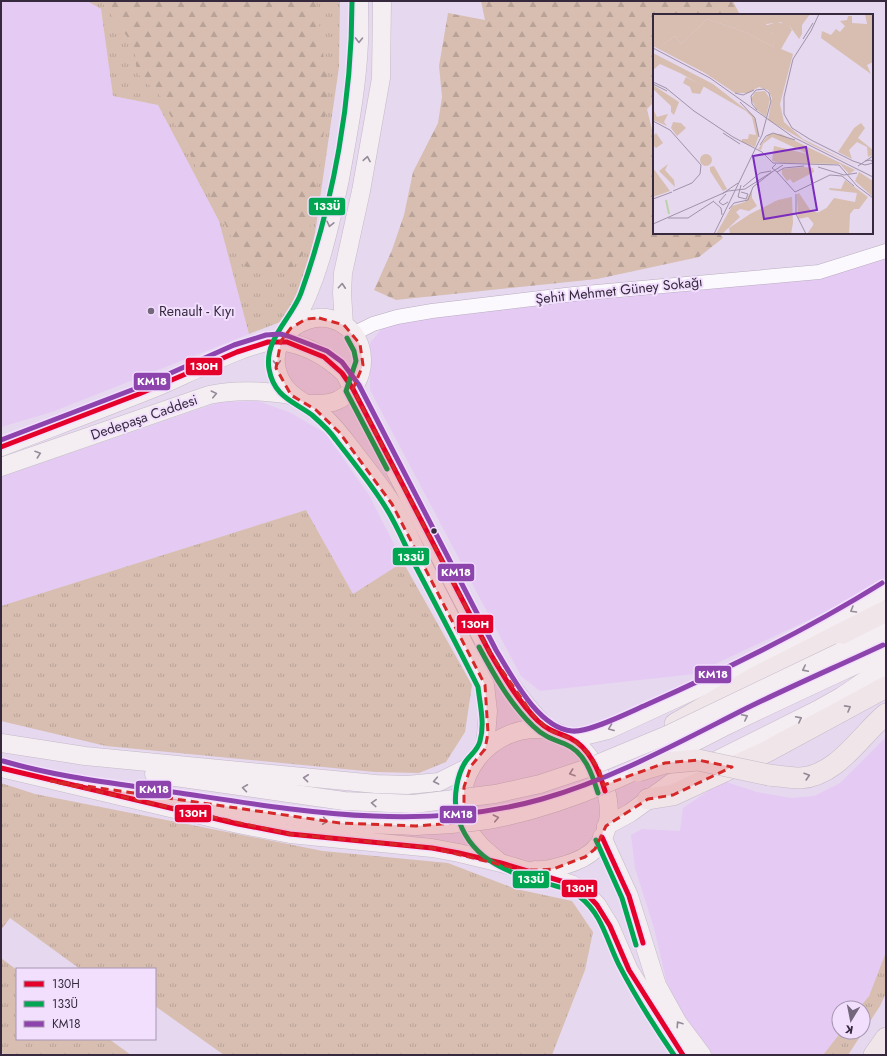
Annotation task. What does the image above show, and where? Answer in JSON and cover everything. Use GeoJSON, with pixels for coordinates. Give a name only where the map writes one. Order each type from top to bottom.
{"type":"FeatureCollection","features":[{"type":"Feature","properties":{"kind":"highway"},"geometry":{"type":"LineString","coordinates":[[620,754],[756,677],[837,645],[886,611]]}},
{"type":"Feature","properties":{"kind":"highway"},"geometry":{"type":"LineString","coordinates":[[648,799],[673,795],[766,752],[886,687]]}},
{"type":"Feature","properties":{"kind":"highway"},"geometry":{"type":"LineString","coordinates":[[638,771],[665,763],[698,760],[769,775],[801,778],[837,763],[886,714]]}},
{"type":"Feature","properties":{"kind":"highway"},"geometry":{"type":"LineString","coordinates":[[874,1055],[886,1038]]}},
{"type":"Feature","properties":{"kind":"main road"},"geometry":{"type":"LineString","coordinates":[[286,335],[306,320],[319,318],[332,319],[349,329],[360,344],[363,360],[359,378],[353,389],[336,402],[325,404],[298,399],[281,381],[276,368],[276,354],[286,335],[303,309],[319,263],[333,210],[347,139],[359,43],[358,1]]}},
{"type":"Feature","properties":{"kind":"main road"},"geometry":{"type":"LineString","coordinates":[[349,329],[342,293],[343,273],[361,191],[381,78],[382,1]]}},
{"type":"Feature","properties":{"kind":"main road","name":"Dedepaşa Caddesi"},"geometry":{"type":"LineString","coordinates":[[1,447],[158,386],[245,349],[286,335],[333,363],[345,374],[490,653],[510,686],[533,715],[549,730]]}},
{"type":"Feature","properties":{"kind":"main road","name":"Dedepaşa Caddesi"},"geometry":{"type":"LineString","coordinates":[[1,467],[209,395],[230,391],[269,392],[298,399],[325,418],[339,432],[392,504],[485,686],[488,712],[485,749]]}},
{"type":"Feature","properties":{"kind":"main road"},"geometry":{"type":"LineString","coordinates":[[572,739],[608,730],[742,668],[853,610],[886,589]]}},
{"type":"Feature","properties":{"kind":"main road"},"geometry":{"type":"LineString","coordinates":[[837,645],[886,630]]}},
{"type":"Feature","properties":{"kind":"main road"},"geometry":{"type":"LineString","coordinates":[[51,781],[340,823],[416,826],[454,824],[494,819],[589,792],[638,771],[772,703],[886,651]]}},
{"type":"Feature","properties":{"kind":"main road"},"geometry":{"type":"LineString","coordinates":[[604,832],[671,783],[817,710],[886,666]]}},
{"type":"Feature","properties":{"kind":"main road"},"geometry":{"type":"LineString","coordinates":[[501,863],[483,850],[470,831],[464,810],[464,787],[471,766],[485,749],[504,736],[525,729],[549,730],[572,739],[586,751],[599,769],[608,802],[609,813],[604,832],[595,849],[574,862],[553,869],[522,870]]}},
{"type":"Feature","properties":{"kind":"main road"},"geometry":{"type":"LineString","coordinates":[[1,743],[85,756],[376,784],[407,785],[439,782],[471,766]]}},
{"type":"Feature","properties":{"kind":"main road"},"geometry":{"type":"LineString","coordinates":[[1,743],[90,764],[154,774],[344,801],[413,804],[455,800],[540,784],[585,769],[620,754]]}},
{"type":"Feature","properties":{"kind":"main road"},"geometry":{"type":"LineString","coordinates":[[1,768],[51,781],[290,834],[432,848],[501,863],[571,884],[584,891],[597,905],[610,926],[629,970],[683,1055]]}},
{"type":"Feature","properties":{"kind":"main road"},"geometry":{"type":"LineString","coordinates":[[604,832],[628,896],[657,985],[678,1023],[702,1055]]}},
{"type":"Feature","properties":{"kind":"street","name":"Şehit Mehmet Güney Sokağı"},"geometry":{"type":"LineString","coordinates":[[349,329],[432,311],[582,293],[820,272],[886,251]]}},
{"type":"Feature","properties":{"kind":"highlighted area"},"geometry":{"type":"Polygon","coordinates":[[[319,318],[344,325],[360,344],[363,365],[353,389],[490,653],[533,715],[549,730],[572,739],[586,751],[599,769],[604,785],[665,763],[698,760],[732,767],[673,795],[648,799],[606,826],[595,849],[585,857],[553,869],[539,870],[522,870],[432,848],[290,834],[51,781],[340,823],[416,826],[468,822],[464,810],[464,787],[471,766],[485,749],[488,733],[485,685],[392,504],[339,432],[316,410],[291,395],[276,368],[281,341],[291,328],[306,319],[319,318]]]}},
{"type":"Feature","properties":{"kind":"shaded area"},"geometry":{"type":"Polygon","coordinates":[[[1,1],[87,1],[101,9],[113,96],[158,105],[219,221],[249,334],[52,412],[1,427],[1,1]]]}},
{"type":"Feature","properties":{"kind":"shaded area"},"geometry":{"type":"Polygon","coordinates":[[[886,257],[886,577],[855,598],[694,674],[540,691],[521,676],[370,390],[370,343],[384,326],[442,314],[886,257]]]}},
{"type":"Feature","properties":{"kind":"shaded area"},"geometry":{"type":"Polygon","coordinates":[[[258,401],[291,413],[325,433],[369,495],[403,562],[353,594],[306,510],[1,606],[1,477],[220,402],[258,401]]]}},
{"type":"Feature","properties":{"kind":"shaded area"},"geometry":{"type":"Polygon","coordinates":[[[886,737],[886,952],[869,996],[866,1000],[831,1000],[831,1040],[835,1040],[823,1055],[714,1055],[684,1022],[666,980],[654,928],[635,868],[631,835],[642,829],[680,831],[683,808],[723,781],[757,792],[791,798],[814,796],[840,783],[886,737]]]}},
{"type":"Feature","properties":{"kind":"green space"},"geometry":{"type":"Polygon","coordinates":[[[87,1],[340,1],[339,67],[315,233],[304,284],[283,321],[249,334],[219,221],[158,105],[113,96],[101,9],[87,1]]]}},
{"type":"Feature","properties":{"kind":"green space"},"geometry":{"type":"Polygon","coordinates":[[[101,1],[316,1],[327,81],[325,123],[313,215],[305,251],[294,266],[267,275],[245,266],[161,97],[137,73],[134,46],[101,1]]]}},
{"type":"Feature","properties":{"kind":"green space"},"geometry":{"type":"Polygon","coordinates":[[[481,1],[733,1],[740,14],[653,14],[653,103],[647,109],[653,134],[653,234],[720,234],[723,238],[699,257],[597,279],[396,300],[374,290],[392,250],[404,215],[413,172],[438,123],[442,97],[439,66],[448,13],[485,20],[481,1]]]}},
{"type":"Feature","properties":{"kind":"green space"},"geometry":{"type":"Polygon","coordinates":[[[306,510],[353,594],[403,562],[472,685],[465,732],[446,762],[419,773],[375,772],[106,746],[1,721],[1,606],[306,510]]]}},
{"type":"Feature","properties":{"kind":"green space"},"geometry":{"type":"Polygon","coordinates":[[[1,783],[35,794],[323,851],[448,863],[516,889],[572,901],[593,932],[585,970],[552,1055],[224,1055],[156,1007],[156,968],[79,968],[10,918],[1,930],[1,783]]]}},
{"type":"Feature","properties":{"kind":"green space"},"geometry":{"type":"Polygon","coordinates":[[[886,952],[886,993],[871,1020],[871,1000],[866,1000],[869,996],[886,952]]]}},
{"type":"Feature","properties":{"kind":"green space"},"geometry":{"type":"Polygon","coordinates":[[[1,958],[16,969],[16,1040],[110,1040],[131,1055],[5,1055],[1,1052],[1,958]]]}},
{"type":"Feature","properties":{"kind":"green space"},"geometry":{"type":"Polygon","coordinates":[[[835,1040],[858,1040],[848,1055],[823,1055],[835,1040]]]}},
{"type":"Feature","properties":{"kind":"transit line","name":"133Ü"},"geometry":{"type":"LineString","coordinates":[[352,1],[349,75],[345,112],[332,186],[313,258],[301,293],[292,311],[275,338],[269,358],[269,369],[275,386],[280,392],[291,402],[312,415],[328,430],[381,499],[478,687],[482,714],[480,741],[478,747],[466,761],[460,773],[455,801],[457,814],[462,829],[479,852],[502,868],[529,879],[567,890],[576,894],[588,904],[599,920],[619,965],[632,988],[674,1055]]}},
{"type":"Feature","properties":{"kind":"transit line","name":"KM18"},"geometry":{"type":"LineString","coordinates":[[1,440],[137,388],[234,345],[266,335],[280,334],[288,336],[327,351],[342,362],[359,385],[496,650],[518,686],[537,711],[548,721],[560,728],[572,731],[588,729],[609,721],[706,677],[796,633],[882,583]]}},
{"type":"Feature","properties":{"kind":"transit line","name":"133Ü"},"geometry":{"type":"LineString","coordinates":[[347,338],[354,351],[356,361],[346,391],[387,469]]}},
{"type":"Feature","properties":{"kind":"transit line","name":"130H"},"geometry":{"type":"LineString","coordinates":[[1,447],[139,394],[237,352],[268,342],[287,342],[324,357],[342,373],[353,389],[490,653],[506,680],[524,705],[542,725],[570,738],[583,748],[597,768],[605,791]]}},
{"type":"Feature","properties":{"kind":"transit line","name":"KM18"},"geometry":{"type":"LineString","coordinates":[[3,761],[47,772],[91,780],[316,812],[361,816],[407,817],[452,815],[497,809],[542,799],[568,791],[619,771],[758,702],[883,645]]}},
{"type":"Feature","properties":{"kind":"transit line","name":"133Ü"},"geometry":{"type":"LineString","coordinates":[[479,647],[503,689],[533,726],[548,737],[572,748],[583,758],[587,764],[598,793]]}},
{"type":"Feature","properties":{"kind":"transit line","name":"130H"},"geometry":{"type":"LineString","coordinates":[[1,768],[238,824],[290,834],[432,848],[459,853],[501,863],[571,884],[584,891],[597,905],[610,926],[629,970],[683,1055]]}},
{"type":"Feature","properties":{"kind":"transit line","name":"130H"},"geometry":{"type":"LineString","coordinates":[[602,837],[629,896],[643,943]]}},
{"type":"Feature","properties":{"kind":"transit line","name":"133Ü"},"geometry":{"type":"LineString","coordinates":[[596,840],[622,898],[636,945]]}},
{"type":"Feature","properties":{"kind":"place","name":"Renault - Kıyı"},"geometry":{"type":"Point","coordinates":[151,311]}}]}
